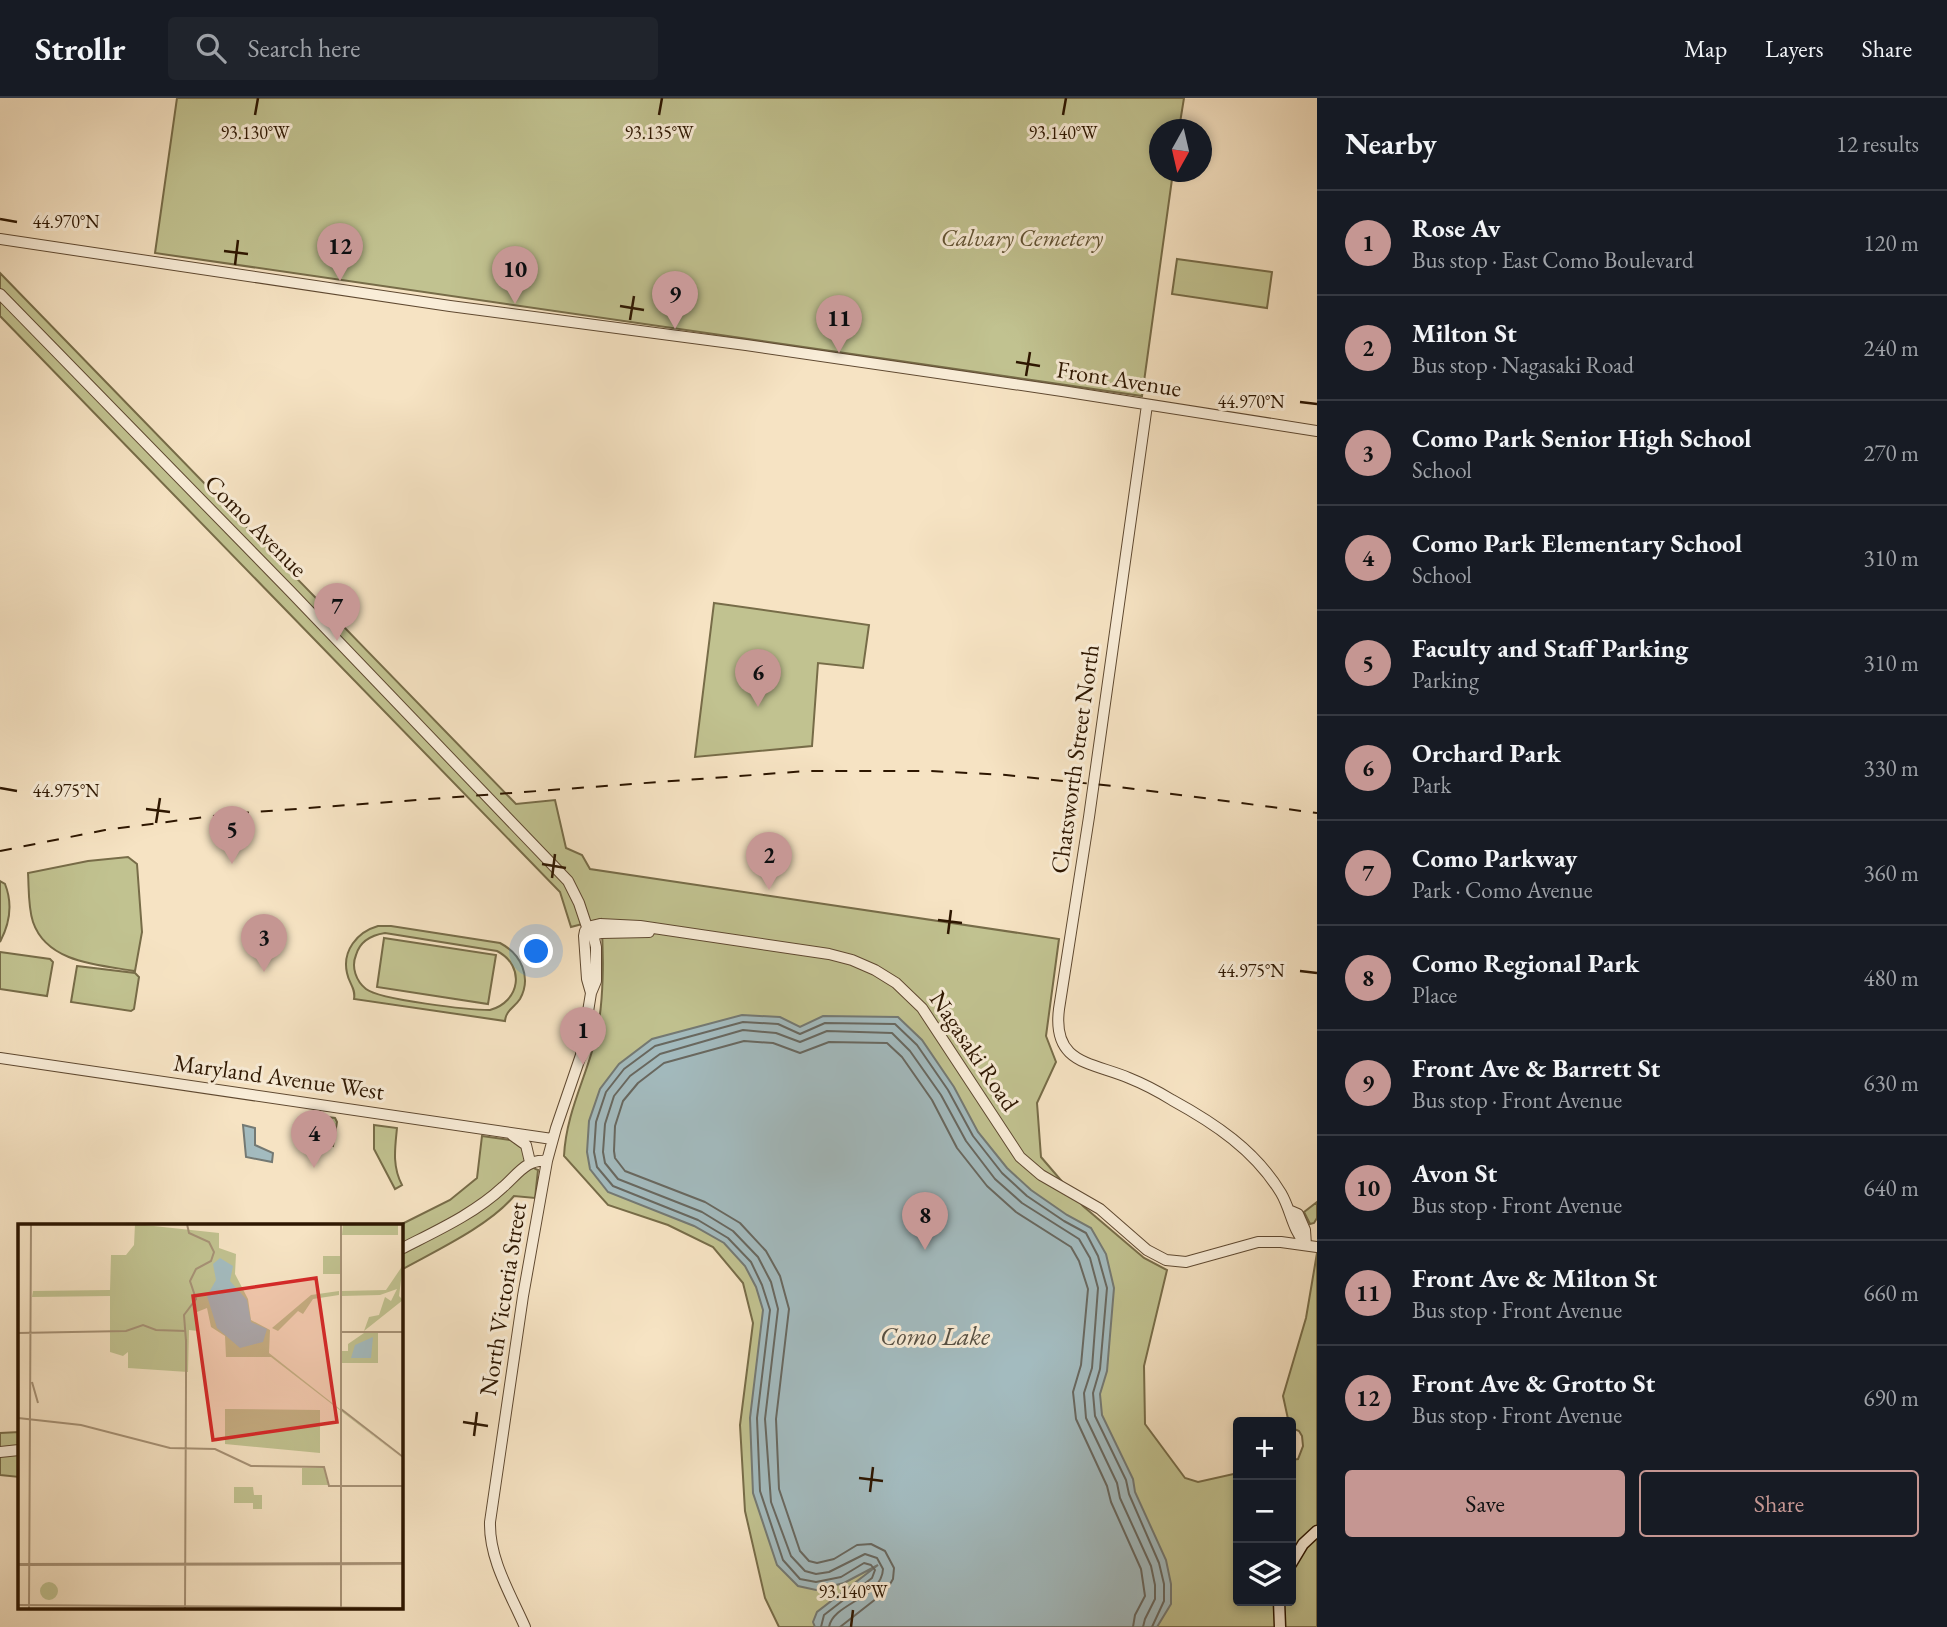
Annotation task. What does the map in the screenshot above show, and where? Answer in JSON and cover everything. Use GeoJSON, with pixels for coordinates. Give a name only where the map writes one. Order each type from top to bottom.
{"type":"FeatureCollection","features":[{"type":"Feature","properties":{"kind":"main road"},"geometry":{"type":"LineString","coordinates":[[1296,1556],[1303,1544],[1317,1531]]}},
{"type":"Feature","properties":{"kind":"main road"},"geometry":{"type":"LineString","coordinates":[[1279,1606],[1280,1627]]}},
{"type":"Feature","properties":{"kind":"street","name":"Front Avenue"},"geometry":{"type":"LineString","coordinates":[[0,239],[450,306],[733,343],[1317,431]]}},
{"type":"Feature","properties":{"kind":"street","name":"Como Avenue"},"geometry":{"type":"LineString","coordinates":[[0,294],[568,881],[579,903],[588,933]]}},
{"type":"Feature","properties":{"kind":"street","name":"Chatsworth Street North"},"geometry":{"type":"LineString","coordinates":[[1147,405],[1058,1019],[1062,1041],[1079,1061],[1129,1078],[1203,1117],[1234,1140],[1269,1176],[1291,1211],[1298,1214],[1305,1230],[1306,1245]]}},
{"type":"Feature","properties":{"kind":"street"},"geometry":{"type":"LineString","coordinates":[[588,933],[600,924],[640,926],[660,931]]}},
{"type":"Feature","properties":{"kind":"street"},"geometry":{"type":"LineString","coordinates":[[588,933],[660,931]]}},
{"type":"Feature","properties":{"kind":"street","name":"Nagasaki Road"},"geometry":{"type":"LineString","coordinates":[[660,931],[841,957],[865,965],[890,979],[914,998],[930,1017],[1020,1157],[1041,1175],[1100,1209],[1153,1254],[1176,1262],[1192,1261],[1258,1242],[1306,1245]]}},
{"type":"Feature","properties":{"kind":"street"},"geometry":{"type":"LineString","coordinates":[[588,933],[596,957],[596,981],[591,993]]}},
{"type":"Feature","properties":{"kind":"street"},"geometry":{"type":"LineString","coordinates":[[588,933],[587,979],[591,993]]}},
{"type":"Feature","properties":{"kind":"street"},"geometry":{"type":"LineString","coordinates":[[596,957],[604,941],[622,933]]}},
{"type":"Feature","properties":{"kind":"street","name":"North Victoria Street"},"geometry":{"type":"LineString","coordinates":[[525,1627],[489,1542],[489,1522],[523,1296],[547,1161],[585,1044],[591,993]]}},
{"type":"Feature","properties":{"kind":"street","name":"Maryland Avenue West"},"geometry":{"type":"LineString","coordinates":[[0,1058],[552,1139]]}},
{"type":"Feature","properties":{"kind":"street"},"geometry":{"type":"LineString","coordinates":[[509,1133],[526,1145],[530,1163]]}},
{"type":"Feature","properties":{"kind":"street"},"geometry":{"type":"LineString","coordinates":[[402,1248],[471,1211],[530,1163],[537,1159],[547,1161]]}},
{"type":"Feature","properties":{"kind":"street"},"geometry":{"type":"LineString","coordinates":[[1306,1245],[1317,1247]]}},
{"type":"Feature","properties":{"kind":"street"},"geometry":{"type":"LineString","coordinates":[[0,1452],[18,1450]]}},
{"type":"Feature","properties":{"kind":"green space","name":"Calvary Cemetery"},"geometry":{"type":"Polygon","coordinates":[[[177,98],[1184,98],[1181,119],[1149,119],[1149,182],[1172,182],[1142,396],[155,253],[177,98]]]}},
{"type":"Feature","properties":{"kind":"green space"},"geometry":{"type":"Polygon","coordinates":[[[1177,259],[1272,272],[1267,308],[1172,294],[1177,259]]]}},
{"type":"Feature","properties":{"kind":"green space","name":"Como Lake"},"geometry":{"type":"Polygon","coordinates":[[[0,273],[516,804],[555,800],[566,848],[582,855],[590,869],[1059,939],[1046,1036],[1056,1062],[1037,1103],[1041,1157],[1083,1206],[1144,1258],[1167,1270],[1144,1366],[1145,1424],[1185,1478],[1198,1482],[1233,1474],[1233,1606],[1296,1606],[1296,1459],[1303,1446],[1302,1436],[1296,1430],[1296,1417],[1288,1417],[1283,1396],[1306,1318],[1317,1253],[1317,1627],[779,1627],[765,1598],[745,1511],[740,1425],[753,1323],[743,1283],[713,1247],[668,1225],[608,1205],[564,1156],[568,1125],[599,1024],[603,978],[601,919],[571,927],[560,892],[0,316],[0,273]]]}},
{"type":"Feature","properties":{"kind":"green space"},"geometry":{"type":"Polygon","coordinates":[[[714,603],[869,625],[863,668],[818,663],[812,746],[695,757],[714,603]]]}},
{"type":"Feature","properties":{"kind":"green space"},"geometry":{"type":"Polygon","coordinates":[[[128,857],[137,864],[142,932],[135,971],[76,960],[50,946],[40,936],[33,922],[29,904],[28,873],[88,861],[128,857]]]}},
{"type":"Feature","properties":{"kind":"green space"},"geometry":{"type":"Polygon","coordinates":[[[0,881],[5,884],[10,906],[0,942],[0,881]]]}},
{"type":"Feature","properties":{"kind":"green space"},"geometry":{"type":"Polygon","coordinates":[[[391,926],[500,943],[514,953],[522,967],[525,983],[520,999],[505,1021],[354,999],[347,973],[347,957],[353,944],[370,929],[391,926]],[[385,933],[371,937],[360,946],[354,969],[362,986],[388,997],[426,1004],[490,1010],[508,1000],[516,983],[512,965],[497,951],[385,933]]]}},
{"type":"Feature","properties":{"kind":"green space"},"geometry":{"type":"Polygon","coordinates":[[[384,938],[496,955],[488,1004],[377,987],[384,938]]]}},
{"type":"Feature","properties":{"kind":"green space"},"geometry":{"type":"Polygon","coordinates":[[[0,952],[50,959],[53,962],[47,996],[0,989],[0,952]]]}},
{"type":"Feature","properties":{"kind":"green space"},"geometry":{"type":"Polygon","coordinates":[[[77,966],[135,973],[139,977],[134,1009],[131,1011],[71,1002],[77,966]]]}},
{"type":"Feature","properties":{"kind":"green space"},"geometry":{"type":"Polygon","coordinates":[[[310,1115],[335,1118],[337,1122],[333,1146],[312,1139],[308,1123],[310,1115]]]}},
{"type":"Feature","properties":{"kind":"green space"},"geometry":{"type":"Polygon","coordinates":[[[374,1125],[397,1128],[395,1164],[402,1185],[395,1189],[374,1149],[374,1125]]]}},
{"type":"Feature","properties":{"kind":"green space"},"geometry":{"type":"Polygon","coordinates":[[[482,1136],[518,1141],[530,1165],[538,1170],[535,1198],[514,1196],[476,1228],[402,1269],[402,1224],[450,1200],[477,1178],[482,1136]]]}},
{"type":"Feature","properties":{"kind":"green space"},"geometry":{"type":"Polygon","coordinates":[[[1317,1202],[1317,1218],[1310,1224],[1304,1212],[1317,1202]]]}},
{"type":"Feature","properties":{"kind":"green space"},"geometry":{"type":"Polygon","coordinates":[[[18,1432],[18,1477],[0,1475],[0,1433],[18,1432]]]}},
{"type":"Feature","properties":{"kind":"water","name":"Como Lake"},"geometry":{"type":"Polygon","coordinates":[[[742,1015],[780,1017],[800,1027],[823,1016],[898,1017],[922,1040],[954,1087],[978,1132],[1007,1168],[1031,1190],[1091,1228],[1106,1254],[1114,1288],[1107,1371],[1100,1394],[1102,1415],[1133,1479],[1135,1492],[1166,1560],[1171,1584],[1171,1604],[1157,1627],[815,1627],[813,1622],[817,1612],[878,1565],[844,1583],[816,1590],[798,1586],[777,1565],[753,1493],[750,1418],[763,1310],[756,1287],[745,1266],[724,1243],[694,1226],[608,1192],[590,1169],[587,1152],[589,1121],[600,1089],[619,1064],[652,1039],[742,1015]]]}},
{"type":"Feature","properties":{"kind":"water"},"geometry":{"type":"Polygon","coordinates":[[[243,1125],[255,1128],[255,1145],[273,1153],[272,1162],[246,1157],[243,1125]]]}},
{"type":"Feature","properties":{"kind":"railway"},"geometry":{"type":"LineString","coordinates":[[0,851],[105,830],[228,814],[807,771],[929,771],[1006,775],[1317,813]]}},
{"type":"Feature","properties":{"kind":"place","name":"Front Ave & Grotto St"},"geometry":{"type":"Point","coordinates":[340,281]}},
{"type":"Feature","properties":{"kind":"place","name":"Avon St"},"geometry":{"type":"Point","coordinates":[515,304]}},
{"type":"Feature","properties":{"kind":"place","name":"Front Ave & Barrett St"},"geometry":{"type":"Point","coordinates":[675,329]}},
{"type":"Feature","properties":{"kind":"place","name":"Front Ave & Milton St"},"geometry":{"type":"Point","coordinates":[839,353]}},
{"type":"Feature","properties":{"kind":"place","name":"Como Parkway"},"geometry":{"type":"Point","coordinates":[337,641]}},
{"type":"Feature","properties":{"kind":"place","name":"Orchard Park"},"geometry":{"type":"Point","coordinates":[758,707]}},
{"type":"Feature","properties":{"kind":"place","name":"Faculty and Staff Parking"},"geometry":{"type":"Point","coordinates":[232,864]}},
{"type":"Feature","properties":{"kind":"place","name":"Milton St"},"geometry":{"type":"Point","coordinates":[769,890]}},
{"type":"Feature","properties":{"kind":"place","name":"Como Park Senior High School"},"geometry":{"type":"Point","coordinates":[264,972]}},
{"type":"Feature","properties":{"kind":"place","name":"Rose Av"},"geometry":{"type":"Point","coordinates":[583,1065]}},
{"type":"Feature","properties":{"kind":"place","name":"Como Park Elementary School"},"geometry":{"type":"Point","coordinates":[314,1168]}},
{"type":"Feature","properties":{"kind":"place","name":"Como Regional Park"},"geometry":{"type":"Point","coordinates":[925,1250]}}]}
